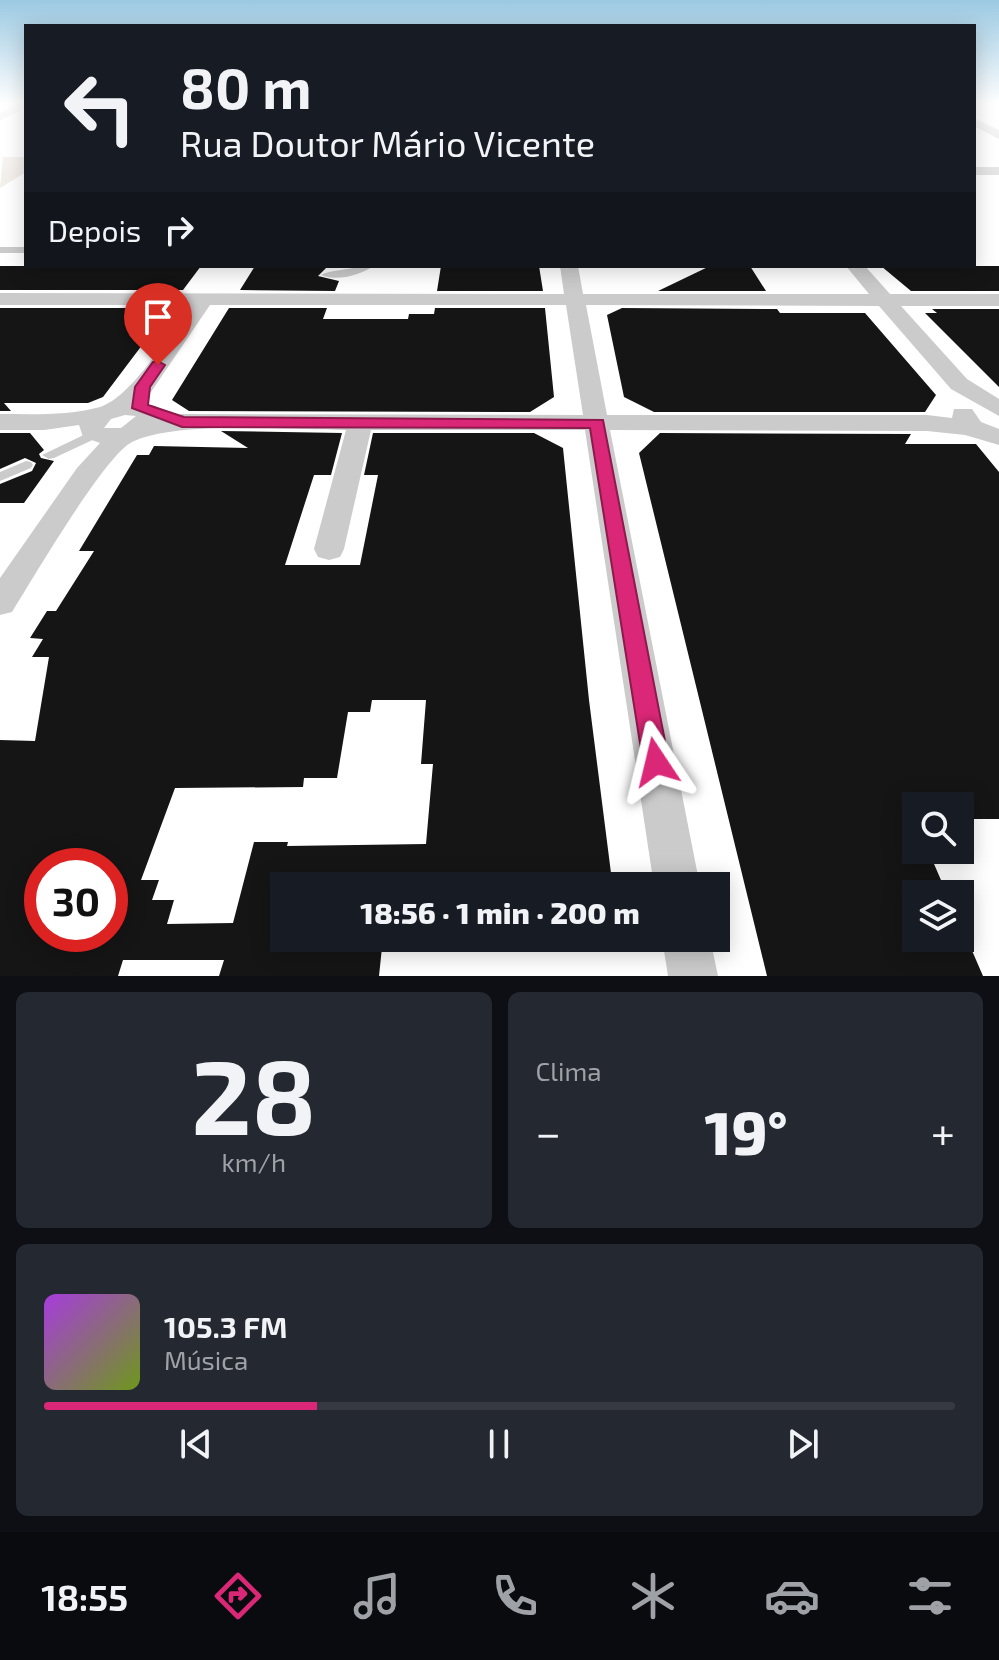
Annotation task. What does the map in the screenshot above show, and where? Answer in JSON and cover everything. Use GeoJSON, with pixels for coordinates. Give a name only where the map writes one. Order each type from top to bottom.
{"type":"FeatureCollection","features":[{"type":"Feature","properties":{"kind":"street"},"geometry":{"type":"LineString","coordinates":[[976,171],[999,171]]}},
{"type":"Feature","properties":{"kind":"street"},"geometry":{"type":"LineString","coordinates":[[569,268],[675,872]]}},
{"type":"Feature","properties":{"kind":"street"},"geometry":{"type":"LineString","coordinates":[[857,268],[959,384],[980,428]]}},
{"type":"Feature","properties":{"kind":"street"},"geometry":{"type":"LineString","coordinates":[[0,299],[999,300]]}},
{"type":"Feature","properties":{"kind":"street"},"geometry":{"type":"LineString","coordinates":[[0,603],[87,474],[118,420],[204,299]]}},
{"type":"Feature","properties":{"kind":"street"},"geometry":{"type":"LineString","coordinates":[[0,422],[927,423],[980,428],[999,410],[959,384]]}},
{"type":"Feature","properties":{"kind":"street"},"geometry":{"type":"LineString","coordinates":[[329,549],[361,421]]}},
{"type":"Feature","properties":{"kind":"street"},"geometry":{"type":"LineString","coordinates":[[689,952],[693,976]]}},
{"type":"Feature","properties":{"kind":"lane"},"geometry":{"type":"LineString","coordinates":[[0,250],[24,250]]}},
{"type":"Feature","properties":{"kind":"lane"},"geometry":{"type":"LineString","coordinates":[[326,275],[347,274],[364,268]]}},
{"type":"Feature","properties":{"kind":"lane"},"geometry":{"type":"LineString","coordinates":[[49,455],[118,420]]}},
{"type":"Feature","properties":{"kind":"lane"},"geometry":{"type":"LineString","coordinates":[[0,477],[26,465]]}},
{"type":"Feature","properties":{"kind":"shaded area"},"geometry":{"type":"Polygon","coordinates":[[[3,157],[24,157],[24,173],[0,188],[3,157]]]}},
{"type":"Feature","properties":{"kind":"building"},"geometry":{"type":"Polygon","coordinates":[[[0,266],[200,268],[183,290],[0,290],[0,266]]]}},
{"type":"Feature","properties":{"kind":"building"},"geometry":{"type":"Polygon","coordinates":[[[999,266],[999,291],[911,291],[883,268],[999,266]]]}},
{"type":"Feature","properties":{"kind":"building"},"geometry":{"type":"Polygon","coordinates":[[[254,268],[326,268],[318,276],[339,281],[335,291],[240,290],[254,268]]]}},
{"type":"Feature","properties":{"kind":"building"},"geometry":{"type":"Polygon","coordinates":[[[441,268],[539,268],[543,291],[437,291],[441,268]]]}},
{"type":"Feature","properties":{"kind":"building"},"geometry":{"type":"Polygon","coordinates":[[[706,268],[751,268],[766,291],[658,291],[706,268]]]}},
{"type":"Feature","properties":{"kind":"building"},"geometry":{"type":"Polygon","coordinates":[[[0,308],[170,308],[103,397],[88,403],[4,403],[11,411],[0,411],[0,308]]]}},
{"type":"Feature","properties":{"kind":"building"},"geometry":{"type":"Polygon","coordinates":[[[229,308],[327,308],[323,319],[408,319],[409,314],[434,314],[435,308],[545,308],[554,397],[530,412],[189,411],[172,400],[229,308]]]}},
{"type":"Feature","properties":{"kind":"building"},"geometry":{"type":"Polygon","coordinates":[[[622,308],[865,313],[936,395],[925,412],[654,412],[624,397],[607,315],[622,308]]]}},
{"type":"Feature","properties":{"kind":"building"},"geometry":{"type":"Polygon","coordinates":[[[932,309],[999,309],[999,387],[925,313],[937,313],[932,309]]]}},
{"type":"Feature","properties":{"kind":"building"},"geometry":{"type":"Polygon","coordinates":[[[221,431],[342,433],[331,475],[314,475],[285,565],[360,565],[378,475],[364,475],[373,433],[534,433],[563,448],[589,700],[611,872],[270,872],[270,952],[382,952],[379,976],[219,976],[224,960],[123,960],[118,976],[0,976],[0,740],[35,741],[49,657],[32,657],[43,639],[30,638],[47,611],[56,611],[94,551],[79,551],[137,455],[149,455],[154,446],[248,448],[221,431]],[[372,700],[370,712],[348,712],[337,778],[304,778],[303,787],[175,788],[141,880],[159,880],[152,900],[174,900],[167,924],[233,923],[254,842],[288,842],[287,846],[426,844],[433,764],[421,764],[426,700],[372,700]]]}},
{"type":"Feature","properties":{"kind":"building"},"geometry":{"type":"Polygon","coordinates":[[[0,433],[30,433],[44,450],[39,454],[41,458],[54,461],[24,503],[0,503],[0,484],[32,471],[36,463],[25,458],[0,469],[0,433]]]}},
{"type":"Feature","properties":{"kind":"building"},"geometry":{"type":"Polygon","coordinates":[[[660,433],[911,434],[905,444],[976,444],[999,472],[999,819],[974,819],[974,792],[902,792],[902,864],[934,864],[941,880],[902,880],[902,952],[973,952],[983,976],[767,976],[639,453],[660,433]]]}},
{"type":"Feature","properties":{"kind":"route"},"geometry":{"type":"LineString","coordinates":[[158,365],[143,387],[140,408],[182,422],[598,423],[656,762]]}}]}
